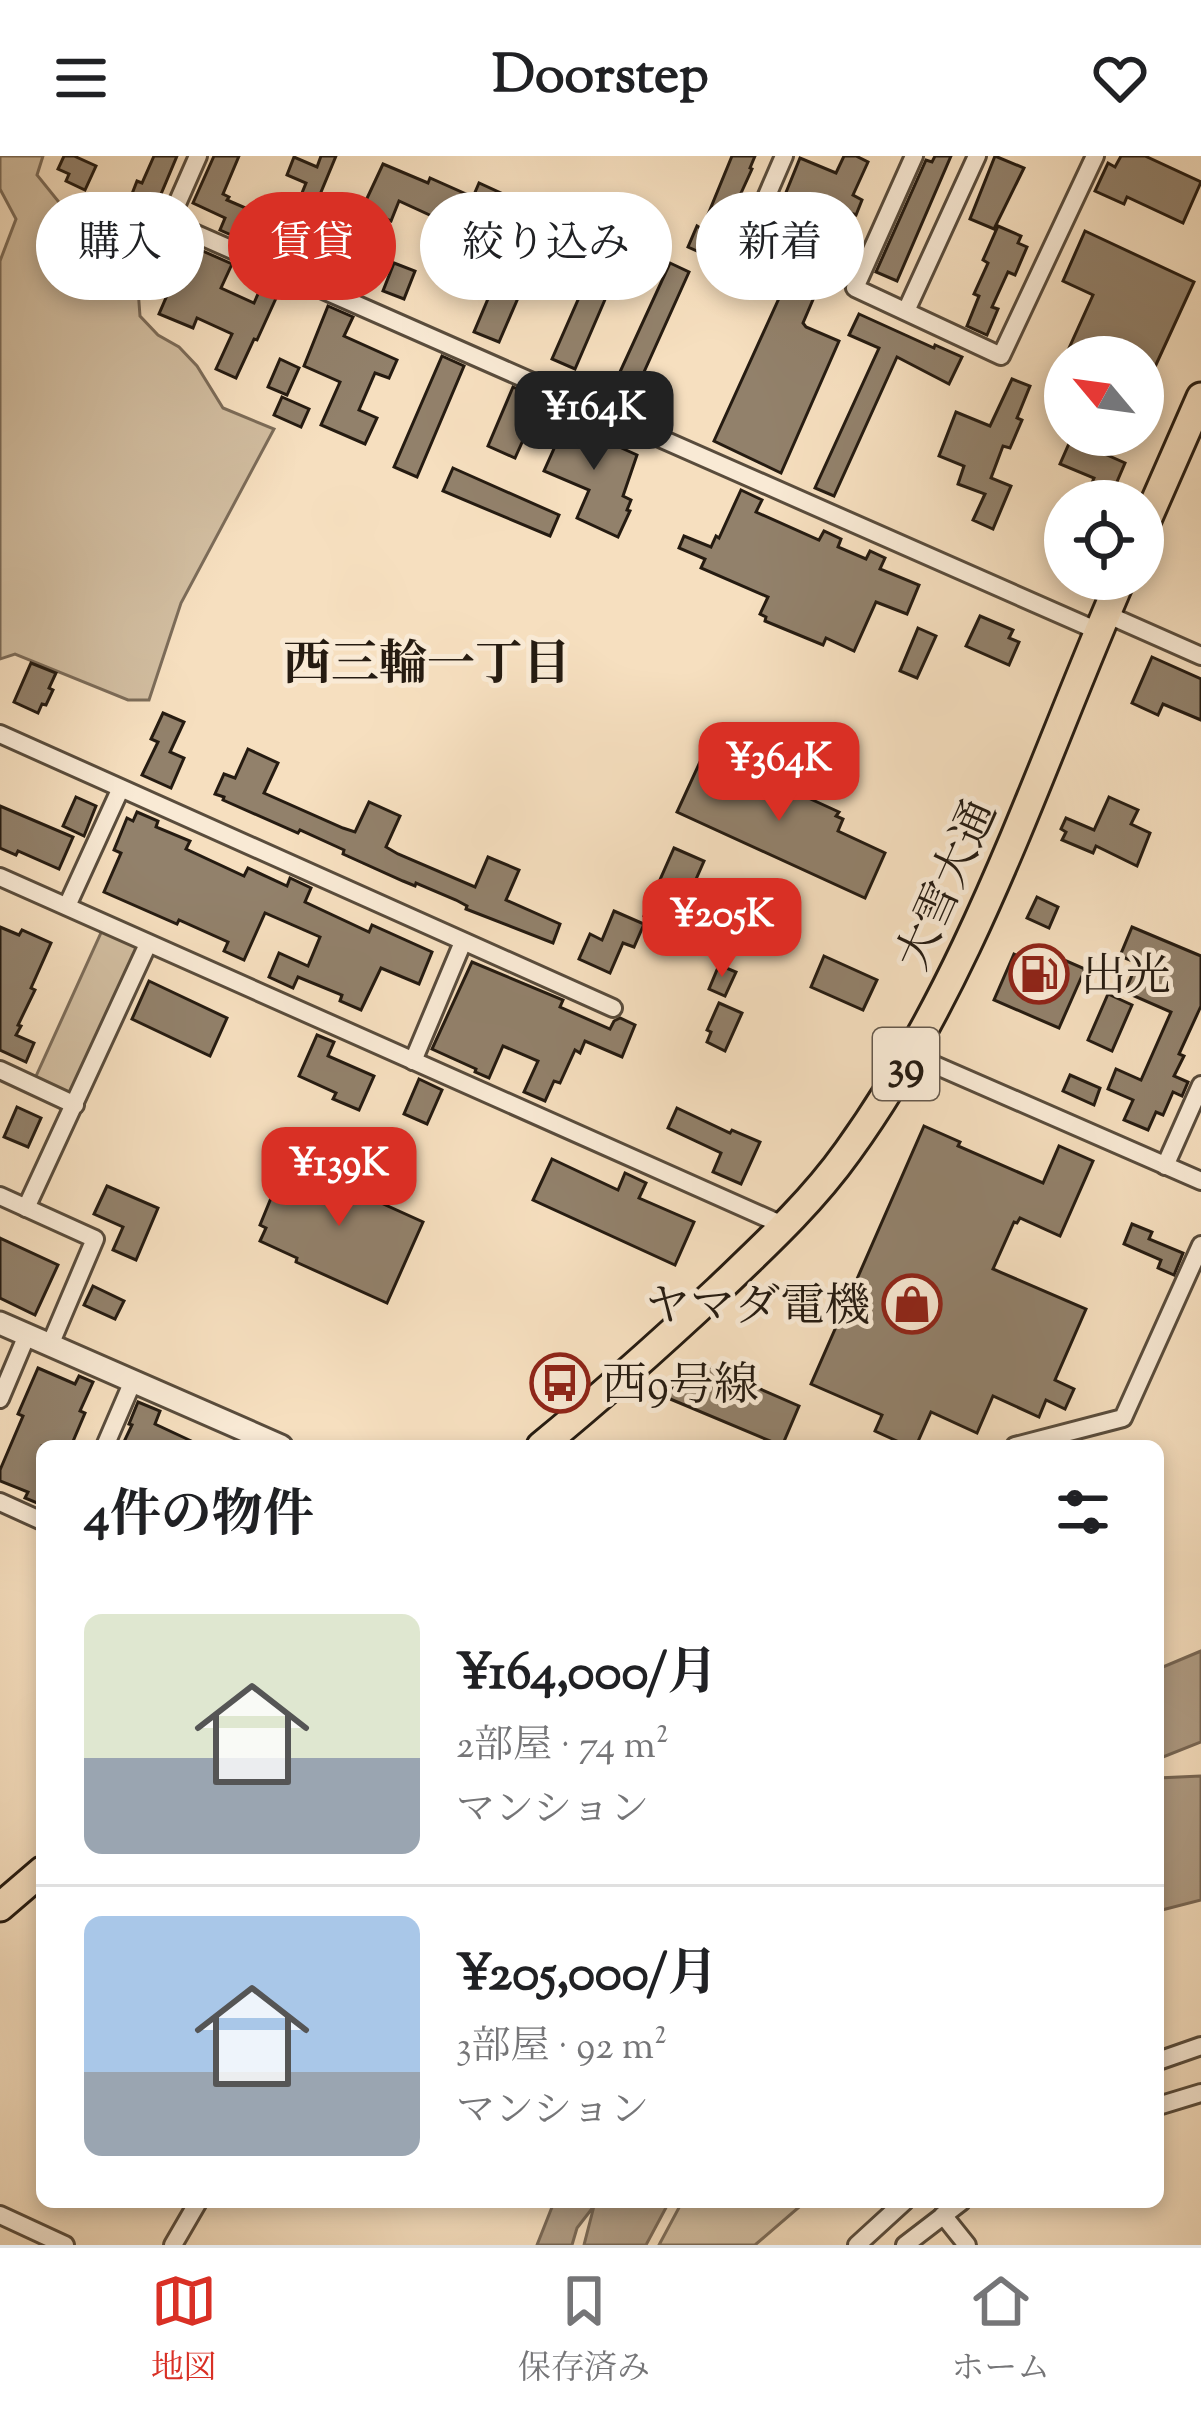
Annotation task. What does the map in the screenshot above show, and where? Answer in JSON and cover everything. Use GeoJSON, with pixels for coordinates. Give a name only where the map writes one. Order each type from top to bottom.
{"type":"FeatureCollection","features":[{"type":"Feature","properties":{"kind":"highway"},"geometry":{"type":"LineString","coordinates":[[1164,481],[1201,397]]}},
{"type":"Feature","properties":{"kind":"highway","name":"大雪大通"},"geometry":{"type":"LineString","coordinates":[[548,1440],[618,1384],[785,1226],[847,1154],[912,1055],[987,902],[1112,600]]}},
{"type":"Feature","properties":{"kind":"highway"},"geometry":{"type":"LineString","coordinates":[[0,1907],[36,1876]]}},
{"type":"Feature","properties":{"kind":"street"},"geometry":{"type":"LineString","coordinates":[[198,156],[169,222],[1102,622],[1201,656]]}},
{"type":"Feature","properties":{"kind":"street"},"geometry":{"type":"LineString","coordinates":[[768,192],[784,156]]}},
{"type":"Feature","properties":{"kind":"street"},"geometry":{"type":"LineString","coordinates":[[914,156],[855,288],[1001,356],[1095,156]]}},
{"type":"Feature","properties":{"kind":"street"},"geometry":{"type":"LineString","coordinates":[[906,311],[977,156]]}},
{"type":"Feature","properties":{"kind":"street"},"geometry":{"type":"LineString","coordinates":[[0,734],[613,1008]]}},
{"type":"Feature","properties":{"kind":"street"},"geometry":{"type":"LineString","coordinates":[[67,906],[120,790]]}},
{"type":"Feature","properties":{"kind":"street"},"geometry":{"type":"LineString","coordinates":[[0,877],[785,1226]]}},
{"type":"Feature","properties":{"kind":"street"},"geometry":{"type":"LineString","coordinates":[[413,1061],[464,942]]}},
{"type":"Feature","properties":{"kind":"street"},"geometry":{"type":"LineString","coordinates":[[26,1208],[148,944]]}},
{"type":"Feature","properties":{"kind":"street"},"geometry":{"type":"LineString","coordinates":[[912,1055],[1201,1181]]}},
{"type":"Feature","properties":{"kind":"street"},"geometry":{"type":"LineString","coordinates":[[0,1070],[75,1105]]}},
{"type":"Feature","properties":{"kind":"street"},"geometry":{"type":"LineString","coordinates":[[1165,1166],[1201,1084]]}},
{"type":"Feature","properties":{"kind":"street"},"geometry":{"type":"LineString","coordinates":[[0,1196],[95,1239],[50,1345]]}},
{"type":"Feature","properties":{"kind":"street"},"geometry":{"type":"LineString","coordinates":[[1038,1440],[1123,1418],[1201,1245]]}},
{"type":"Feature","properties":{"kind":"street"},"geometry":{"type":"LineString","coordinates":[[0,1323],[267,1440]]}},
{"type":"Feature","properties":{"kind":"street"},"geometry":{"type":"LineString","coordinates":[[0,1399],[27,1335]]}},
{"type":"Feature","properties":{"kind":"street"},"geometry":{"type":"LineString","coordinates":[[108,1440],[133,1381]]}},
{"type":"Feature","properties":{"kind":"street"},"geometry":{"type":"LineString","coordinates":[[0,1502],[36,1518]]}},
{"type":"Feature","properties":{"kind":"street"},"geometry":{"type":"LineString","coordinates":[[1164,2059],[1201,2046]]}},
{"type":"Feature","properties":{"kind":"street"},"geometry":{"type":"LineString","coordinates":[[1164,2104],[1201,2093]]}},
{"type":"Feature","properties":{"kind":"street"},"geometry":{"type":"LineString","coordinates":[[173,2245],[195,2208]]}},
{"type":"Feature","properties":{"kind":"street"},"geometry":{"type":"LineString","coordinates":[[856,2245],[897,2208]]}},
{"type":"Feature","properties":{"kind":"street"},"geometry":{"type":"LineString","coordinates":[[905,2245],[954,2208]]}},
{"type":"Feature","properties":{"kind":"street"},"geometry":{"type":"LineString","coordinates":[[0,2215],[65,2245]]}},
{"type":"Feature","properties":{"kind":"street"},"geometry":{"type":"LineString","coordinates":[[944,2215],[967,2245]]}},
{"type":"Feature","properties":{"kind":"shaded area"},"geometry":{"type":"Polygon","coordinates":[[[0,156],[43,156],[37,175],[51,192],[36,192],[36,300],[139,300],[140,316],[197,366],[223,408],[274,429],[181,603],[149,700],[128,700],[15,654],[0,659],[0,261],[16,219],[0,189],[0,156]]]}},
{"type":"Feature","properties":{"kind":"shaded area"},"geometry":{"type":"Polygon","coordinates":[[[105,924],[148,944],[75,1105],[32,1085],[105,924]]]}},
{"type":"Feature","properties":{"kind":"shaded area"},"geometry":{"type":"Polygon","coordinates":[[[1201,1651],[1201,1742],[1164,1757],[1164,1666],[1201,1651]]]}},
{"type":"Feature","properties":{"kind":"shaded area"},"geometry":{"type":"Polygon","coordinates":[[[1201,1776],[1201,1900],[1164,1909],[1164,1778],[1201,1776]]]}},
{"type":"Feature","properties":{"kind":"shaded area"},"geometry":{"type":"Polygon","coordinates":[[[552,2208],[592,2208],[577,2228],[572,2245],[537,2245],[552,2208]]]}},
{"type":"Feature","properties":{"kind":"shaded area"},"geometry":{"type":"Polygon","coordinates":[[[593,2208],[666,2208],[646,2245],[584,2245],[593,2208]]]}},
{"type":"Feature","properties":{"kind":"shaded area"},"geometry":{"type":"Polygon","coordinates":[[[679,2208],[798,2208],[755,2245],[659,2245],[679,2208]]]}},
{"type":"Feature","properties":{"kind":"building"},"geometry":{"type":"Polygon","coordinates":[[[64,156],[96,166],[85,190],[66,181],[69,174],[58,169],[64,156]]]}},
{"type":"Feature","properties":{"kind":"building"},"geometry":{"type":"Polygon","coordinates":[[[154,156],[177,156],[162,192],[133,192],[137,181],[142,183],[154,156]]]}},
{"type":"Feature","properties":{"kind":"building"},"geometry":{"type":"Polygon","coordinates":[[[214,156],[239,156],[223,194],[228,196],[228,234],[220,230],[225,218],[204,208],[204,192],[198,192],[214,156]]]}},
{"type":"Feature","properties":{"kind":"building"},"geometry":{"type":"Polygon","coordinates":[[[321,156],[336,156],[321,192],[302,192],[306,183],[287,175],[294,157],[317,167],[321,156]]]}},
{"type":"Feature","properties":{"kind":"building"},"geometry":{"type":"Polygon","coordinates":[[[732,156],[755,156],[742,192],[717,192],[732,156]]]}},
{"type":"Feature","properties":{"kind":"building"},"geometry":{"type":"Polygon","coordinates":[[[844,156],[868,162],[854,192],[786,192],[800,158],[836,173],[844,156]]]}},
{"type":"Feature","properties":{"kind":"building"},"geometry":{"type":"Polygon","coordinates":[[[935,156],[951,156],[897,281],[876,272],[926,160],[932,162],[935,156]]]}},
{"type":"Feature","properties":{"kind":"building"},"geometry":{"type":"Polygon","coordinates":[[[995,156],[1024,168],[994,229],[970,219],[995,156]]]}},
{"type":"Feature","properties":{"kind":"building"},"geometry":{"type":"Polygon","coordinates":[[[1121,156],[1145,156],[1201,182],[1183,223],[1127,197],[1124,204],[1095,191],[1108,163],[1115,167],[1121,156]]]}},
{"type":"Feature","properties":{"kind":"building"},"geometry":{"type":"Polygon","coordinates":[[[383,164],[462,192],[420,192],[420,211],[399,201],[396,208],[396,192],[370,192],[383,164]]]}},
{"type":"Feature","properties":{"kind":"building"},"geometry":{"type":"Polygon","coordinates":[[[479,183],[499,192],[475,192],[479,183]]]}},
{"type":"Feature","properties":{"kind":"building"},"geometry":{"type":"Polygon","coordinates":[[[998,226],[1021,236],[1018,243],[1027,247],[1015,275],[1008,272],[992,307],[998,309],[987,335],[967,326],[988,263],[983,260],[998,226]]]}},
{"type":"Feature","properties":{"kind":"building"},"geometry":{"type":"Polygon","coordinates":[[[1085,231],[1194,282],[1164,347],[1164,336],[1074,336],[1093,295],[1063,281],[1085,231]]]}},
{"type":"Feature","properties":{"kind":"building"},"geometry":{"type":"Polygon","coordinates":[[[204,252],[228,262],[221,288],[228,291],[228,300],[275,300],[236,378],[216,369],[232,334],[197,318],[193,328],[159,314],[165,300],[204,300],[204,252]]]}},
{"type":"Feature","properties":{"kind":"building"},"geometry":{"type":"Polygon","coordinates":[[[396,264],[415,271],[404,299],[396,296],[396,264]]]}},
{"type":"Feature","properties":{"kind":"building"},"geometry":{"type":"Polygon","coordinates":[[[672,264],[689,272],[639,383],[619,374],[653,300],[672,300],[672,264]]]}},
{"type":"Feature","properties":{"kind":"building"},"geometry":{"type":"Polygon","coordinates":[[[488,300],[517,300],[499,342],[474,332],[488,300]]]}},
{"type":"Feature","properties":{"kind":"building"},"geometry":{"type":"Polygon","coordinates":[[[578,300],[605,300],[575,369],[552,359],[578,300]]]}},
{"type":"Feature","properties":{"kind":"building"},"geometry":{"type":"Polygon","coordinates":[[[778,300],[813,300],[803,323],[839,341],[781,473],[714,441],[778,300]]]}},
{"type":"Feature","properties":{"kind":"building"},"geometry":{"type":"Polygon","coordinates":[[[328,306],[353,317],[344,336],[397,360],[389,378],[375,373],[359,410],[377,418],[365,444],[321,425],[340,382],[304,366],[328,306]]]}},
{"type":"Feature","properties":{"kind":"building"},"geometry":{"type":"Polygon","coordinates":[[[859,314],[962,357],[949,384],[897,357],[834,496],[815,488],[879,348],[849,335],[859,314]]]}},
{"type":"Feature","properties":{"kind":"building"},"geometry":{"type":"Polygon","coordinates":[[[442,356],[464,366],[417,477],[394,467],[442,356]]]}},
{"type":"Feature","properties":{"kind":"building"},"geometry":{"type":"Polygon","coordinates":[[[280,359],[299,368],[287,395],[268,387],[280,359]]]}},
{"type":"Feature","properties":{"kind":"building"},"geometry":{"type":"Polygon","coordinates":[[[1012,379],[1030,386],[1017,418],[1022,420],[1010,448],[1003,446],[991,478],[1011,486],[993,529],[973,520],[985,494],[958,484],[964,466],[939,456],[956,412],[990,426],[1012,379]]]}},
{"type":"Feature","properties":{"kind":"building"},"geometry":{"type":"Polygon","coordinates":[[[513,387],[541,400],[515,458],[488,446],[513,387]]]}},
{"type":"Feature","properties":{"kind":"building"},"geometry":{"type":"Polygon","coordinates":[[[282,397],[309,409],[301,427],[274,415],[282,397]]]}},
{"type":"Feature","properties":{"kind":"building"},"geometry":{"type":"Polygon","coordinates":[[[570,413],[599,425],[595,436],[637,455],[623,496],[631,500],[630,511],[618,537],[577,518],[589,490],[544,471],[570,413]]]}},
{"type":"Feature","properties":{"kind":"building"},"geometry":{"type":"Polygon","coordinates":[[[1064,456],[1109,456],[1125,463],[1118,480],[1093,480],[1060,464],[1064,456]]]}},
{"type":"Feature","properties":{"kind":"building"},"geometry":{"type":"Polygon","coordinates":[[[453,468],[559,515],[550,536],[443,491],[453,468]]]}},
{"type":"Feature","properties":{"kind":"building"},"geometry":{"type":"Polygon","coordinates":[[[741,490],[762,500],[756,512],[819,540],[824,531],[841,539],[838,547],[866,559],[870,551],[885,558],[880,569],[919,585],[907,614],[876,602],[854,651],[826,638],[823,645],[765,621],[760,614],[768,597],[701,568],[705,559],[679,548],[684,536],[711,547],[741,490]]]}},
{"type":"Feature","properties":{"kind":"building"},"geometry":{"type":"Polygon","coordinates":[[[980,616],[1013,630],[1009,638],[1019,642],[1009,665],[966,646],[980,616]]]}},
{"type":"Feature","properties":{"kind":"building"},"geometry":{"type":"Polygon","coordinates":[[[918,628],[936,636],[917,678],[900,671],[918,628]]]}},
{"type":"Feature","properties":{"kind":"building"},"geometry":{"type":"Polygon","coordinates":[[[1152,657],[1201,679],[1201,720],[1163,704],[1158,715],[1132,703],[1152,657]]]}},
{"type":"Feature","properties":{"kind":"building"},"geometry":{"type":"Polygon","coordinates":[[[31,663],[56,673],[49,688],[53,690],[38,713],[14,702],[31,663]]]}},
{"type":"Feature","properties":{"kind":"building"},"geometry":{"type":"Polygon","coordinates":[[[163,713],[184,722],[170,752],[184,758],[171,788],[142,775],[158,742],[151,739],[163,713]]]}},
{"type":"Feature","properties":{"kind":"building"},"geometry":{"type":"Polygon","coordinates":[[[248,749],[278,763],[264,793],[343,828],[355,832],[369,802],[400,816],[386,847],[398,854],[475,887],[488,857],[519,870],[506,900],[560,924],[553,943],[223,800],[215,794],[224,774],[235,778],[248,749]]]}},
{"type":"Feature","properties":{"kind":"building"},"geometry":{"type":"Polygon","coordinates":[[[705,751],[839,812],[836,816],[843,819],[838,831],[885,853],[865,898],[677,812],[705,751]]]}},
{"type":"Feature","properties":{"kind":"building"},"geometry":{"type":"Polygon","coordinates":[[[76,797],[96,806],[84,836],[63,826],[76,797]]]}},
{"type":"Feature","properties":{"kind":"building"},"geometry":{"type":"Polygon","coordinates":[[[1109,797],[1138,810],[1131,824],[1150,833],[1137,866],[1096,846],[1093,853],[1062,840],[1066,818],[1094,830],[1109,797]]]}},
{"type":"Feature","properties":{"kind":"building"},"geometry":{"type":"Polygon","coordinates":[[[0,806],[73,837],[59,869],[0,848],[0,806]]]}},
{"type":"Feature","properties":{"kind":"building"},"geometry":{"type":"Polygon","coordinates":[[[137,812],[158,821],[156,827],[190,841],[186,849],[244,876],[248,868],[287,886],[290,878],[311,888],[305,902],[369,932],[372,925],[432,952],[419,984],[381,968],[361,1010],[340,1001],[342,995],[298,977],[293,988],[269,977],[279,953],[308,966],[320,937],[265,913],[244,960],[224,951],[228,942],[104,892],[121,853],[114,850],[127,818],[133,821],[137,812]]]}},
{"type":"Feature","properties":{"kind":"building"},"geometry":{"type":"Polygon","coordinates":[[[674,848],[704,861],[674,929],[644,916],[674,848]]]}},
{"type":"Feature","properties":{"kind":"building"},"geometry":{"type":"Polygon","coordinates":[[[727,889],[754,901],[735,943],[708,930],[727,889]]]}},
{"type":"Feature","properties":{"kind":"building"},"geometry":{"type":"Polygon","coordinates":[[[1037,897],[1058,907],[1049,928],[1027,918],[1037,897]]]}},
{"type":"Feature","properties":{"kind":"building"},"geometry":{"type":"Polygon","coordinates":[[[614,911],[644,924],[634,947],[623,943],[610,973],[579,959],[590,934],[602,940],[614,911]]]}},
{"type":"Feature","properties":{"kind":"building"},"geometry":{"type":"Polygon","coordinates":[[[0,927],[19,935],[22,930],[51,943],[18,1025],[16,1035],[34,1043],[26,1062],[0,1050],[0,927]]]}},
{"type":"Feature","properties":{"kind":"building"},"geometry":{"type":"Polygon","coordinates":[[[1132,927],[1201,956],[1201,1006],[1174,1076],[1188,1082],[1182,1096],[1173,1092],[1163,1115],[1156,1112],[1148,1130],[1124,1120],[1133,1100],[1108,1089],[1116,1069],[1141,1080],[1171,1012],[1125,992],[1137,963],[1120,956],[1132,927]]]}},
{"type":"Feature","properties":{"kind":"building"},"geometry":{"type":"Polygon","coordinates":[[[1014,954],[1049,970],[1055,956],[1085,969],[1059,1028],[994,1000],[1014,954]]]}},
{"type":"Feature","properties":{"kind":"building"},"geometry":{"type":"Polygon","coordinates":[[[824,956],[877,980],[863,1010],[811,987],[824,956]]]}},
{"type":"Feature","properties":{"kind":"building"},"geometry":{"type":"Polygon","coordinates":[[[472,962],[563,1000],[560,1007],[610,1029],[620,1018],[635,1025],[622,1057],[585,1041],[580,1053],[575,1050],[560,1083],[554,1081],[545,1101],[524,1092],[538,1061],[503,1046],[489,1078],[432,1049],[472,962]]]}},
{"type":"Feature","properties":{"kind":"building"},"geometry":{"type":"Polygon","coordinates":[[[719,965],[736,972],[725,996],[709,989],[719,965]]]}},
{"type":"Feature","properties":{"kind":"building"},"geometry":{"type":"Polygon","coordinates":[[[149,981],[227,1018],[210,1056],[132,1019],[149,981]]]}},
{"type":"Feature","properties":{"kind":"building"},"geometry":{"type":"Polygon","coordinates":[[[1108,994],[1132,1005],[1112,1051],[1088,1040],[1108,994]]]}},
{"type":"Feature","properties":{"kind":"building"},"geometry":{"type":"Polygon","coordinates":[[[719,1003],[742,1013],[725,1051],[707,1042],[719,1003]]]}},
{"type":"Feature","properties":{"kind":"building"},"geometry":{"type":"Polygon","coordinates":[[[317,1035],[334,1042],[328,1056],[374,1076],[359,1110],[299,1076],[317,1035]]]}},
{"type":"Feature","properties":{"kind":"building"},"geometry":{"type":"Polygon","coordinates":[[[1070,1075],[1100,1088],[1094,1105],[1063,1091],[1070,1075]]]}},
{"type":"Feature","properties":{"kind":"building"},"geometry":{"type":"Polygon","coordinates":[[[419,1079],[442,1090],[427,1124],[404,1114],[419,1079]]]}},
{"type":"Feature","properties":{"kind":"building"},"geometry":{"type":"Polygon","coordinates":[[[17,1107],[41,1118],[28,1147],[4,1137],[17,1107]]]}},
{"type":"Feature","properties":{"kind":"building"},"geometry":{"type":"Polygon","coordinates":[[[677,1108],[760,1142],[741,1184],[713,1172],[721,1153],[668,1128],[677,1108]]]}},
{"type":"Feature","properties":{"kind":"building","name":"ヤマダ電機"},"geometry":{"type":"Polygon","coordinates":[[[924,1126],[1043,1183],[1059,1146],[1093,1161],[1060,1236],[1020,1218],[993,1269],[1086,1309],[1055,1380],[1074,1389],[1065,1409],[1046,1400],[1039,1417],[993,1396],[977,1433],[931,1412],[919,1440],[895,1440],[875,1431],[882,1415],[811,1384],[924,1126]]]}},
{"type":"Feature","properties":{"kind":"building"},"geometry":{"type":"Polygon","coordinates":[[[317,1144],[337,1153],[326,1178],[423,1222],[387,1303],[260,1241],[266,1228],[260,1225],[278,1181],[285,1184],[292,1169],[303,1174],[317,1144]]]}},
{"type":"Feature","properties":{"kind":"building"},"geometry":{"type":"Polygon","coordinates":[[[552,1159],[618,1190],[625,1173],[646,1183],[639,1198],[694,1222],[675,1265],[533,1200],[552,1159]]]}},
{"type":"Feature","properties":{"kind":"building"},"geometry":{"type":"Polygon","coordinates":[[[107,1186],[158,1208],[136,1260],[113,1250],[123,1227],[94,1214],[107,1186]]]}},
{"type":"Feature","properties":{"kind":"building"},"geometry":{"type":"Polygon","coordinates":[[[1132,1224],[1152,1232],[1149,1239],[1183,1253],[1174,1275],[1158,1268],[1161,1260],[1124,1244],[1132,1224]]]}},
{"type":"Feature","properties":{"kind":"building"},"geometry":{"type":"Polygon","coordinates":[[[0,1238],[58,1265],[35,1315],[0,1298],[0,1238]]]}},
{"type":"Feature","properties":{"kind":"building"},"geometry":{"type":"Polygon","coordinates":[[[93,1286],[124,1301],[115,1319],[84,1305],[93,1286]]]}},
{"type":"Feature","properties":{"kind":"building"},"geometry":{"type":"Polygon","coordinates":[[[703,1364],[799,1406],[785,1440],[768,1440],[663,1396],[703,1364]]]}},
{"type":"Feature","properties":{"kind":"building"},"geometry":{"type":"Polygon","coordinates":[[[38,1368],[75,1384],[79,1376],[93,1382],[74,1440],[36,1440],[36,1503],[25,1498],[28,1492],[0,1481],[0,1470],[23,1416],[18,1414],[38,1368]]]}},
{"type":"Feature","properties":{"kind":"building"},"geometry":{"type":"Polygon","coordinates":[[[138,1402],[160,1411],[155,1424],[189,1440],[125,1440],[138,1402]]]}},
{"type":"Feature","properties":{"kind":"place","name":"出光"},"geometry":{"type":"Point","coordinates":[1039,974]}},
{"type":"Feature","properties":{"kind":"place","name":"ヤマダ電機"},"geometry":{"type":"Point","coordinates":[912,1304]}},
{"type":"Feature","properties":{"kind":"place","name":"西9号線"},"geometry":{"type":"Point","coordinates":[560,1383]}},
{"type":"Feature","properties":{"kind":"district","name":"西三輪一丁目"},"geometry":{"type":"Point","coordinates":[427,662]}}]}
